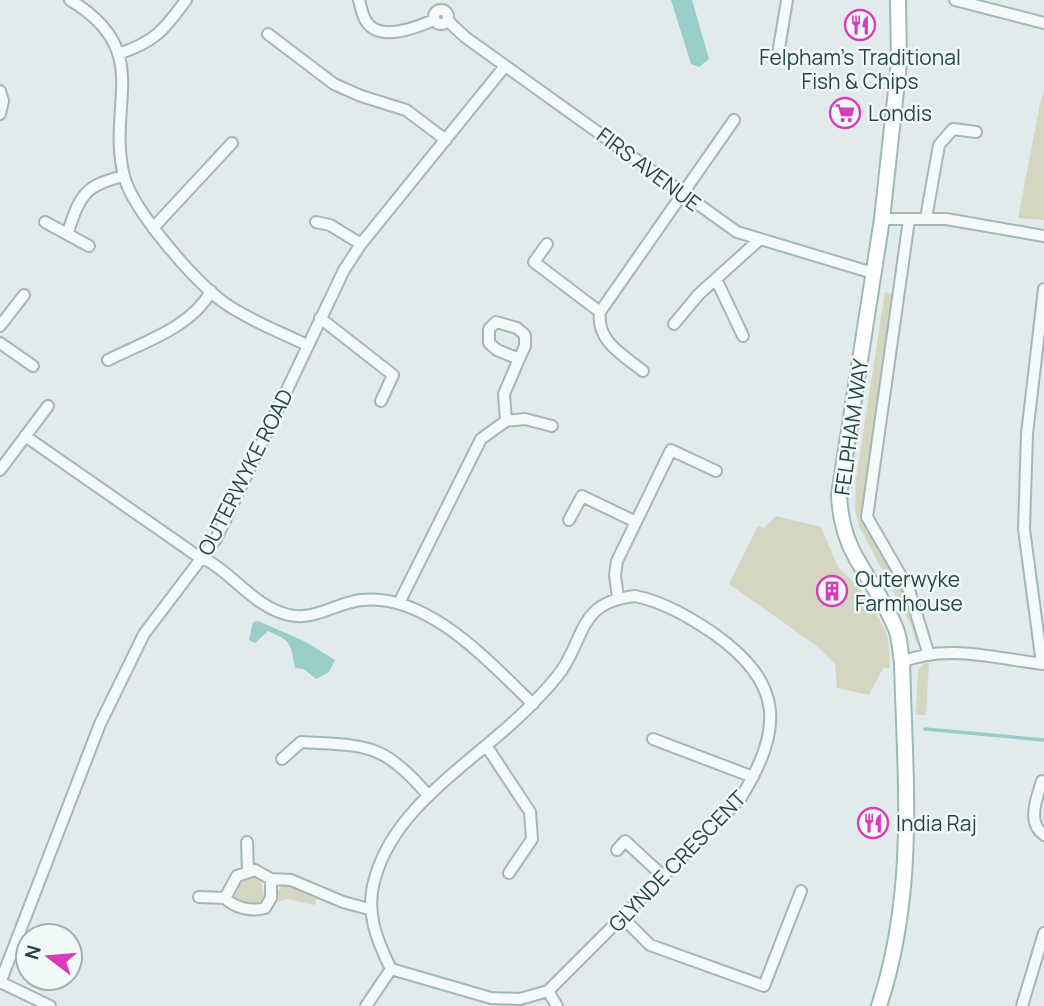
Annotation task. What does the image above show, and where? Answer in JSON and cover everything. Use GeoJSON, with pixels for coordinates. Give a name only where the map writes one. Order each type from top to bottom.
{"type":"FeatureCollection","features":[{"type":"Feature","properties":{"kind":"main road","name":"FELPHAM WAY"},"geometry":{"type":"LineString","coordinates":[[878,1006],[897,943],[904,898],[906,864],[902,662],[897,631],[856,559],[841,524],[839,495],[882,219],[883,187],[899,63],[898,0]]}},
{"type":"Feature","properties":{"kind":"street"},"geometry":{"type":"LineString","coordinates":[[70,0],[98,20],[118,54],[123,71],[121,152],[124,176],[130,192],[153,228],[225,303],[307,345]]}},
{"type":"Feature","properties":{"kind":"street"},"geometry":{"type":"LineString","coordinates":[[118,54],[150,43],[162,32],[186,0]]}},
{"type":"Feature","properties":{"kind":"street"},"geometry":{"type":"LineString","coordinates":[[359,0],[366,22],[380,31],[397,31],[434,20]]}},
{"type":"Feature","properties":{"kind":"street"},"geometry":{"type":"LineString","coordinates":[[777,60],[787,0]]}},
{"type":"Feature","properties":{"kind":"street"},"geometry":{"type":"LineString","coordinates":[[955,0],[1044,23]]}},
{"type":"Feature","properties":{"kind":"street"},"geometry":{"type":"LineString","coordinates":[[446,5],[448,21],[440,24],[434,20],[436,11],[446,5]]}},
{"type":"Feature","properties":{"kind":"street","name":"FIRS AVENUE"},"geometry":{"type":"LineString","coordinates":[[448,21],[682,196],[737,232],[758,241],[873,273]]}},
{"type":"Feature","properties":{"kind":"street"},"geometry":{"type":"LineString","coordinates":[[268,34],[334,84],[361,96],[406,110],[446,140]]}},
{"type":"Feature","properties":{"kind":"street","name":"OUTERWYKE ROAD"},"geometry":{"type":"LineString","coordinates":[[0,983],[105,713],[144,634],[216,539],[344,270],[361,244],[505,66]]}},
{"type":"Feature","properties":{"kind":"street"},"geometry":{"type":"LineString","coordinates":[[0,91],[3,101],[0,114]]}},
{"type":"Feature","properties":{"kind":"street"},"geometry":{"type":"LineString","coordinates":[[643,371],[603,337],[598,324],[600,312],[734,120]]}},
{"type":"Feature","properties":{"kind":"street"},"geometry":{"type":"LineString","coordinates":[[926,218],[939,145],[954,129],[976,132]]}},
{"type":"Feature","properties":{"kind":"street"},"geometry":{"type":"LineString","coordinates":[[153,228],[232,143]]}},
{"type":"Feature","properties":{"kind":"street"},"geometry":{"type":"LineString","coordinates":[[68,232],[87,190],[98,182],[124,176]]}},
{"type":"Feature","properties":{"kind":"street"},"geometry":{"type":"LineString","coordinates":[[882,219],[926,218],[1044,236]]}},
{"type":"Feature","properties":{"kind":"street"},"geometry":{"type":"LineString","coordinates":[[909,220],[867,517],[909,590],[928,652]]}},
{"type":"Feature","properties":{"kind":"street"},"geometry":{"type":"LineString","coordinates":[[45,222],[68,232],[89,246]]}},
{"type":"Feature","properties":{"kind":"street"},"geometry":{"type":"LineString","coordinates":[[316,222],[330,225],[361,244]]}},
{"type":"Feature","properties":{"kind":"street"},"geometry":{"type":"LineString","coordinates":[[674,324],[716,279],[758,241]]}},
{"type":"Feature","properties":{"kind":"street"},"geometry":{"type":"LineString","coordinates":[[547,244],[534,262],[600,312]]}},
{"type":"Feature","properties":{"kind":"street"},"geometry":{"type":"LineString","coordinates":[[716,279],[743,336]]}},
{"type":"Feature","properties":{"kind":"street"},"geometry":{"type":"LineString","coordinates":[[902,662],[928,652],[1043,664],[1024,529],[1027,434],[1044,289]]}},
{"type":"Feature","properties":{"kind":"street"},"geometry":{"type":"LineString","coordinates":[[108,360],[189,318],[203,306],[211,291]]}},
{"type":"Feature","properties":{"kind":"street"},"geometry":{"type":"LineString","coordinates":[[0,326],[24,295]]}},
{"type":"Feature","properties":{"kind":"street"},"geometry":{"type":"LineString","coordinates":[[320,318],[393,375],[381,401]]}},
{"type":"Feature","properties":{"kind":"street"},"geometry":{"type":"LineString","coordinates":[[0,343],[33,366]]}},
{"type":"Feature","properties":{"kind":"street"},"geometry":{"type":"LineString","coordinates":[[506,421],[504,394],[519,359]]}},
{"type":"Feature","properties":{"kind":"street"},"geometry":{"type":"LineString","coordinates":[[0,470],[48,405]]}},
{"type":"Feature","properties":{"kind":"street"},"geometry":{"type":"LineString","coordinates":[[400,601],[481,439],[506,421],[525,419],[552,426]]}},
{"type":"Feature","properties":{"kind":"street"},"geometry":{"type":"LineString","coordinates":[[25,436],[204,558],[274,610],[298,617],[360,600],[400,601],[475,648],[533,704]]}},
{"type":"Feature","properties":{"kind":"street"},"geometry":{"type":"LineString","coordinates":[[557,1006],[548,991],[520,999],[491,998],[391,969],[378,943],[369,909],[375,876],[399,831],[427,794],[487,747],[533,704],[561,671],[573,651],[578,633],[591,615],[618,598],[615,575],[617,561],[634,521],[671,450],[716,471]]}},
{"type":"Feature","properties":{"kind":"street"},"geometry":{"type":"LineString","coordinates":[[569,520],[583,496],[634,521]]}},
{"type":"Feature","properties":{"kind":"street","name":"GLYNDE CRESCENT"},"geometry":{"type":"LineString","coordinates":[[548,991],[740,799],[753,777],[767,743],[771,720],[769,701],[755,668],[740,652],[665,604],[635,596],[618,598]]}},
{"type":"Feature","properties":{"kind":"street"},"geometry":{"type":"LineString","coordinates":[[653,739],[753,777]]}},
{"type":"Feature","properties":{"kind":"street"},"geometry":{"type":"LineString","coordinates":[[282,759],[300,742],[366,746],[402,767],[427,794]]}},
{"type":"Feature","properties":{"kind":"street"},"geometry":{"type":"LineString","coordinates":[[487,747],[530,812],[532,839],[509,873]]}},
{"type":"Feature","properties":{"kind":"street"},"geometry":{"type":"LineString","coordinates":[[1042,781],[1032,810],[1039,832],[1044,835]]}},
{"type":"Feature","properties":{"kind":"street"},"geometry":{"type":"LineString","coordinates":[[617,850],[625,841],[663,876]]}},
{"type":"Feature","properties":{"kind":"street"},"geometry":{"type":"LineString","coordinates":[[247,842],[248,870]]}},
{"type":"Feature","properties":{"kind":"street"},"geometry":{"type":"LineString","coordinates":[[225,898],[231,882],[248,870],[261,872],[271,879],[291,880],[343,902],[369,909]]}},
{"type":"Feature","properties":{"kind":"street"},"geometry":{"type":"LineString","coordinates":[[199,897],[225,898],[238,906],[254,910],[265,908],[271,898],[271,879]]}},
{"type":"Feature","properties":{"kind":"street"},"geometry":{"type":"LineString","coordinates":[[623,918],[650,945],[764,986],[801,891]]}},
{"type":"Feature","properties":{"kind":"street"},"geometry":{"type":"LineString","coordinates":[[1022,1006],[1044,933]]}},
{"type":"Feature","properties":{"kind":"street"},"geometry":{"type":"LineString","coordinates":[[366,1006],[391,969]]}},
{"type":"Feature","properties":{"kind":"street"},"geometry":{"type":"LineString","coordinates":[[0,983],[50,1006]]}},
{"type":"Feature","properties":{"kind":"green space"},"geometry":{"type":"Polygon","coordinates":[[[1044,92],[1044,220],[1018,218],[1040,104],[1044,92]]]}},
{"type":"Feature","properties":{"kind":"green space"},"geometry":{"type":"Polygon","coordinates":[[[885,292],[894,294],[865,517],[904,595],[921,643],[917,644],[910,623],[860,528],[855,511],[856,479],[885,292]]]}},
{"type":"Feature","properties":{"kind":"green space"},"geometry":{"type":"Polygon","coordinates":[[[776,516],[821,527],[838,567],[860,589],[881,622],[888,637],[890,668],[883,668],[869,695],[837,688],[835,664],[818,647],[729,584],[758,526],[764,528],[776,516]]]}},
{"type":"Feature","properties":{"kind":"green space"},"geometry":{"type":"Polygon","coordinates":[[[924,663],[929,663],[926,715],[916,715],[918,670],[924,663]]]}},
{"type":"Feature","properties":{"kind":"green space"},"geometry":{"type":"Polygon","coordinates":[[[260,877],[265,899],[254,905],[233,898],[231,894],[239,881],[260,877]]]}},
{"type":"Feature","properties":{"kind":"green space"},"geometry":{"type":"Polygon","coordinates":[[[284,885],[318,895],[315,905],[287,899],[278,902],[276,892],[284,885]]]}},
{"type":"Feature","properties":{"kind":"water"},"geometry":{"type":"Polygon","coordinates":[[[671,0],[692,0],[709,59],[699,67],[691,64],[671,0]]]}},
{"type":"Feature","properties":{"kind":"water"},"geometry":{"type":"Polygon","coordinates":[[[258,621],[304,641],[335,660],[329,672],[316,679],[304,669],[295,668],[289,644],[268,631],[255,643],[249,640],[253,622],[258,621]]]}},
{"type":"Feature","properties":{"kind":"waterway"},"geometry":{"type":"LineString","coordinates":[[925,729],[1044,740]]}},
{"type":"Feature","properties":{"kind":"place","name":"Felpham's Traditional Fish & Chips"},"geometry":{"type":"Point","coordinates":[860,25]}},
{"type":"Feature","properties":{"kind":"place","name":"Londis"},"geometry":{"type":"Point","coordinates":[845,113]}},
{"type":"Feature","properties":{"kind":"place","name":"Outerwyke Farmhouse"},"geometry":{"type":"Point","coordinates":[832,591]}},
{"type":"Feature","properties":{"kind":"place","name":"India Raj"},"geometry":{"type":"Point","coordinates":[873,823]}}]}
